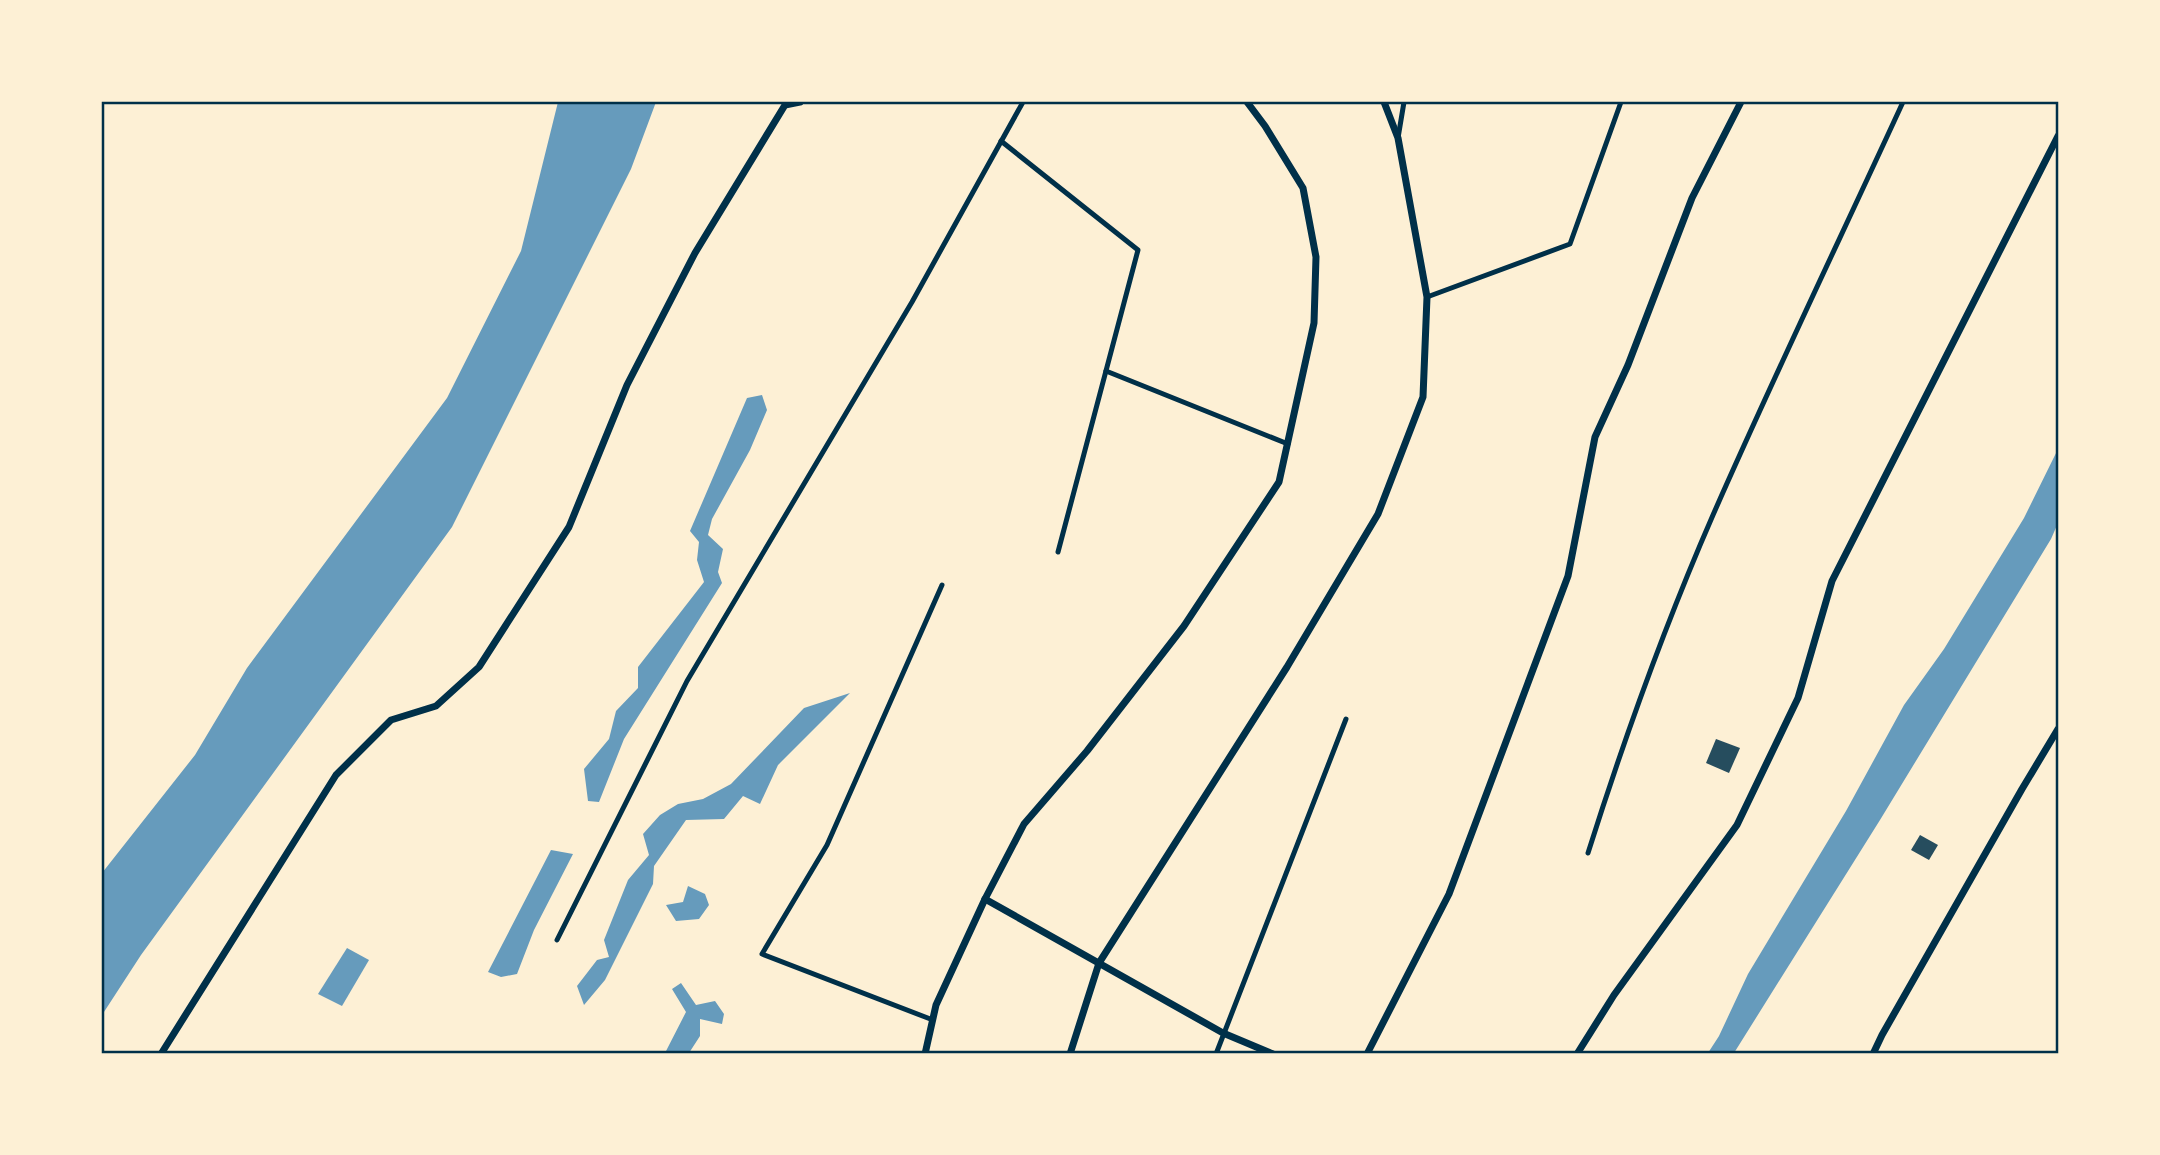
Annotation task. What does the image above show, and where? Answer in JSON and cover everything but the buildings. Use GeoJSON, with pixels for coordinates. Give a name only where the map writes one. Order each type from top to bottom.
{"type":"FeatureCollection","features":[{"type":"Feature","properties":{"kind":"street"},"geometry":{"type":"LineString","coordinates":[[161,1054],[336,775],[391,720],[436,706],[479,667],[569,527],[626,384],[695,253],[782,103],[800,102]]}},
{"type":"Feature","properties":{"kind":"street"},"geometry":{"type":"LineString","coordinates":[[925,1054],[936,1005],[985,899],[1024,824],[1087,751],[1184,626],[1279,482],[1314,323],[1316,257],[1303,188],[1265,125],[1247,102]]}},
{"type":"Feature","properties":{"kind":"street"},"geometry":{"type":"LineString","coordinates":[[1070,1054],[1099,963],[1287,667],[1378,514],[1423,397],[1427,297],[1398,138],[1384,102]]}},
{"type":"Feature","properties":{"kind":"street"},"geometry":{"type":"LineString","coordinates":[[1367,1054],[1449,894],[1568,576],[1595,437],[1628,365],[1692,198],[1741,102]]}},
{"type":"Feature","properties":{"kind":"street"},"geometry":{"type":"LineString","coordinates":[[1577,1054],[1614,995],[1737,825],[1798,698],[1832,581],[2059,136]]}},
{"type":"Feature","properties":{"kind":"street"},"geometry":{"type":"LineString","coordinates":[[1873,1054],[2008,812],[2059,729]]}},
{"type":"Feature","properties":{"kind":"street"},"geometry":{"type":"LineString","coordinates":[[985,899],[1223,1033],[1273,1054]]}},
{"type":"Feature","properties":{"kind":"lane"},"geometry":{"type":"LineString","coordinates":[[557,940],[687,681],[912,302],[1023,102]]}},
{"type":"Feature","properties":{"kind":"lane"},"geometry":{"type":"LineString","coordinates":[[1398,138],[1404,102]]}},
{"type":"Feature","properties":{"kind":"lane"},"geometry":{"type":"LineString","coordinates":[[1427,297],[1570,244],[1620,102]]}},
{"type":"Feature","properties":{"kind":"lane"},"geometry":{"type":"LineString","coordinates":[[1588,853],[1615,768],[1712,517],[1903,102]]}},
{"type":"Feature","properties":{"kind":"lane"},"geometry":{"type":"LineString","coordinates":[[1001,141],[1138,250],[1058,552]]}},
{"type":"Feature","properties":{"kind":"lane"},"geometry":{"type":"LineString","coordinates":[[1106,371],[1287,444]]}},
{"type":"Feature","properties":{"kind":"lane"},"geometry":{"type":"LineString","coordinates":[[933,1020],[762,954],[827,845],[942,585]]}},
{"type":"Feature","properties":{"kind":"lane"},"geometry":{"type":"LineString","coordinates":[[1216,1054],[1346,719]]}},
{"type":"Feature","properties":{"kind":"water"},"geometry":{"type":"Polygon","coordinates":[[[558,102],[656,102],[631,169],[452,527],[141,955],[102,1015],[102,873],[195,755],[247,668],[447,398],[521,251],[558,102]]]}},
{"type":"Feature","properties":{"kind":"water"},"geometry":{"type":"Polygon","coordinates":[[[762,395],[767,410],[750,450],[712,519],[708,535],[723,549],[718,572],[722,583],[624,739],[599,802],[588,801],[584,769],[609,739],[616,711],[638,688],[638,667],[704,582],[697,560],[699,542],[690,531],[747,398],[762,395]]]}},
{"type":"Feature","properties":{"kind":"water"},"geometry":{"type":"Polygon","coordinates":[[[2058,449],[2058,523],[2051,539],[1734,1053],[1708,1053],[1719,1036],[1748,974],[1846,811],[1904,705],[1944,649],[2024,518],[2058,449]]]}},
{"type":"Feature","properties":{"kind":"water"},"geometry":{"type":"Polygon","coordinates":[[[850,693],[778,765],[760,804],[743,796],[724,819],[686,820],[654,866],[653,884],[605,980],[584,1005],[577,986],[597,960],[609,957],[604,940],[628,880],[649,855],[643,834],[660,815],[678,804],[703,799],[731,784],[804,708],[850,693]]]}},
{"type":"Feature","properties":{"kind":"water"},"geometry":{"type":"Polygon","coordinates":[[[551,850],[573,854],[534,930],[517,974],[501,977],[488,972],[551,850]]]}},
{"type":"Feature","properties":{"kind":"water"},"geometry":{"type":"Polygon","coordinates":[[[688,886],[705,894],[709,905],[699,919],[676,921],[666,905],[683,902],[688,886]]]}},
{"type":"Feature","properties":{"kind":"water"},"geometry":{"type":"Polygon","coordinates":[[[347,948],[369,960],[342,1006],[318,994],[347,948]]]}},
{"type":"Feature","properties":{"kind":"water"},"geometry":{"type":"Polygon","coordinates":[[[681,983],[696,1005],[715,1001],[724,1014],[722,1024],[700,1019],[700,1036],[689,1053],[665,1053],[686,1012],[672,989],[681,983]]]}}]}
